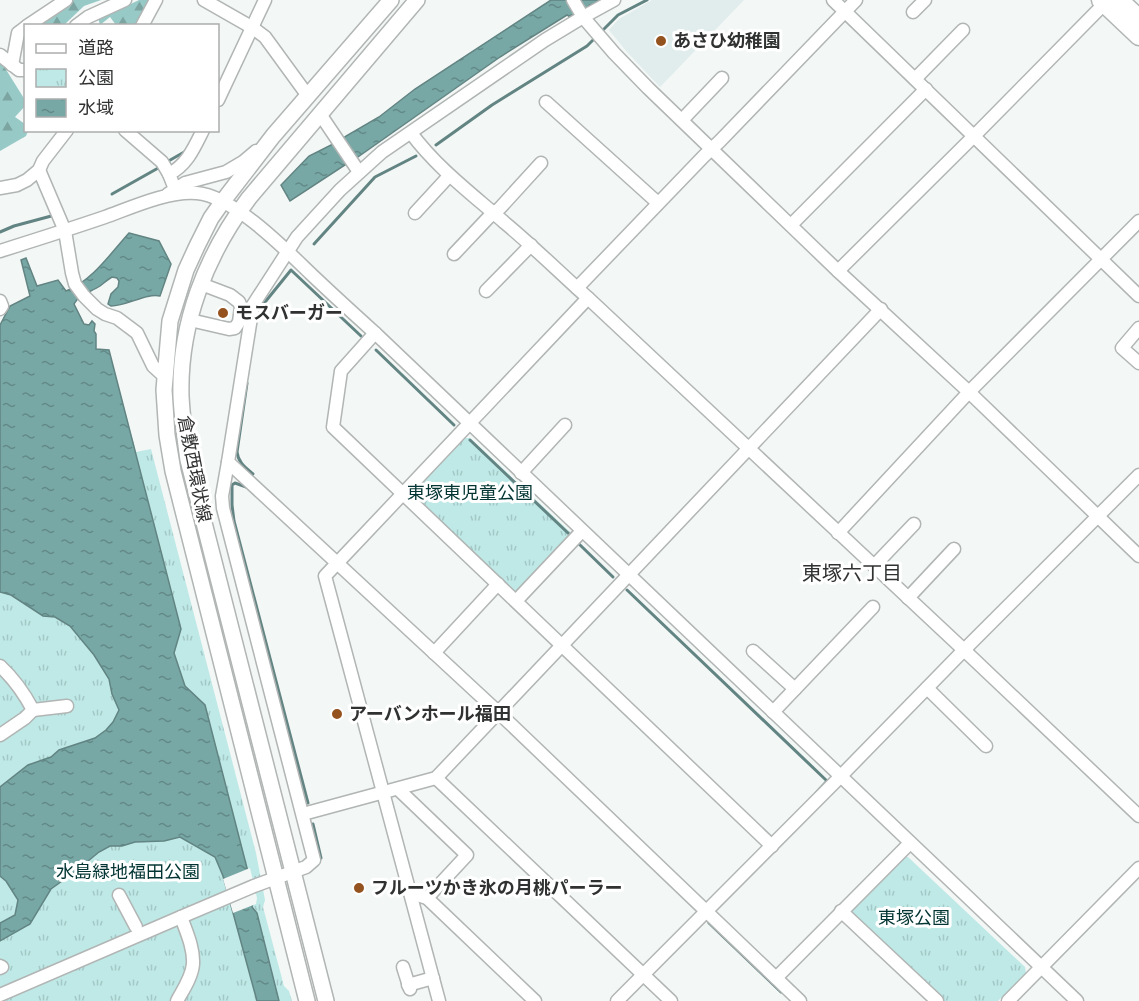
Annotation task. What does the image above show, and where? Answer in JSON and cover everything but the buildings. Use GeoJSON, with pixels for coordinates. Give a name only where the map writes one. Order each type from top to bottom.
{"type":"FeatureCollection","features":[{"type":"Feature","properties":{"kind":"highway"},"geometry":{"type":"LineString","coordinates":[[1108,1],[1139,19]]}},
{"type":"Feature","properties":{"kind":"highway"},"geometry":{"type":"LineString","coordinates":[[1108,1],[1139,36]]}},
{"type":"Feature","properties":{"kind":"main road","name":"倉敷西環状線"},"geometry":{"type":"LineString","coordinates":[[307,1001],[173,471],[167,435],[165,376],[170,321],[186,270],[211,218],[273,136],[391,0]]}},
{"type":"Feature","properties":{"kind":"main road","name":"倉敷西環状線"},"geometry":{"type":"LineString","coordinates":[[326,1001],[188,460],[181,394],[183,362],[190,320],[201,284],[219,242],[239,211],[417,0]]}},
{"type":"Feature","properties":{"kind":"street"},"geometry":{"type":"LineString","coordinates":[[29,24],[66,0]]}},
{"type":"Feature","properties":{"kind":"street"},"geometry":{"type":"LineString","coordinates":[[79,24],[88,17],[125,0]]}},
{"type":"Feature","properties":{"kind":"street"},"geometry":{"type":"LineString","coordinates":[[143,24],[156,0]]}},
{"type":"Feature","properties":{"kind":"street"},"geometry":{"type":"LineString","coordinates":[[204,0],[265,37],[308,96]]}},
{"type":"Feature","properties":{"kind":"street"},"geometry":{"type":"LineString","coordinates":[[219,98],[265,0]]}},
{"type":"Feature","properties":{"kind":"street"},"geometry":{"type":"LineString","coordinates":[[573,0],[598,35],[641,81],[1139,556]]}},
{"type":"Feature","properties":{"kind":"street"},"geometry":{"type":"LineString","coordinates":[[3,991],[254,886],[306,867],[314,860],[223,508],[222,496],[253,305],[297,237],[340,190],[382,152],[582,15],[614,0]]}},
{"type":"Feature","properties":{"kind":"street"},"geometry":{"type":"LineString","coordinates":[[833,0],[1139,296]]}},
{"type":"Feature","properties":{"kind":"street"},"geometry":{"type":"LineString","coordinates":[[577,288],[856,0]]}},
{"type":"Feature","properties":{"kind":"street"},"geometry":{"type":"LineString","coordinates":[[913,12],[925,0]]}},
{"type":"Feature","properties":{"kind":"street"},"geometry":{"type":"LineString","coordinates":[[838,271],[1108,1]]}},
{"type":"Feature","properties":{"kind":"street"},"geometry":{"type":"LineString","coordinates":[[12,65],[18,33],[24,28]]}},
{"type":"Feature","properties":{"kind":"street"},"geometry":{"type":"LineString","coordinates":[[915,79],[963,30]]}},
{"type":"Feature","properties":{"kind":"street"},"geometry":{"type":"LineString","coordinates":[[0,55],[19,70],[24,70]]}},
{"type":"Feature","properties":{"kind":"street"},"geometry":{"type":"LineString","coordinates":[[682,120],[722,78]]}},
{"type":"Feature","properties":{"kind":"street"},"geometry":{"type":"LineString","coordinates":[[791,225],[926,89]]}},
{"type":"Feature","properties":{"kind":"street"},"geometry":{"type":"LineString","coordinates":[[546,102],[658,203]]}},
{"type":"Feature","properties":{"kind":"street"},"geometry":{"type":"LineString","coordinates":[[320,114],[359,172]]}},
{"type":"Feature","properties":{"kind":"street"},"geometry":{"type":"LineString","coordinates":[[0,189],[27,180],[39,170],[66,132]]}},
{"type":"Feature","properties":{"kind":"street"},"geometry":{"type":"LineString","coordinates":[[127,132],[166,168],[176,189]]}},
{"type":"Feature","properties":{"kind":"street"},"geometry":{"type":"LineString","coordinates":[[166,168],[179,169],[193,150],[202,132]]}},
{"type":"Feature","properties":{"kind":"street"},"geometry":{"type":"LineString","coordinates":[[411,133],[449,176],[531,245],[1139,816]]}},
{"type":"Feature","properties":{"kind":"street"},"geometry":{"type":"LineString","coordinates":[[162,198],[185,183],[226,172],[243,162],[273,136]]}},
{"type":"Feature","properties":{"kind":"street"},"geometry":{"type":"LineString","coordinates":[[454,254],[541,163]]}},
{"type":"Feature","properties":{"kind":"street"},"geometry":{"type":"LineString","coordinates":[[39,170],[65,231],[75,284],[97,309],[117,318],[137,333],[153,366],[165,376]]}},
{"type":"Feature","properties":{"kind":"street"},"geometry":{"type":"LineString","coordinates":[[415,213],[449,176]]}},
{"type":"Feature","properties":{"kind":"street"},"geometry":{"type":"LineString","coordinates":[[0,251],[162,198],[188,193],[209,195],[239,211],[287,251],[375,333],[1077,1001]]}},
{"type":"Feature","properties":{"kind":"street"},"geometry":{"type":"LineString","coordinates":[[838,533],[969,392],[1139,221]]}},
{"type":"Feature","properties":{"kind":"street"},"geometry":{"type":"LineString","coordinates":[[486,291],[531,245]]}},
{"type":"Feature","properties":{"kind":"street"},"geometry":{"type":"LineString","coordinates":[[190,320],[229,329],[235,328],[239,322],[241,306],[239,302],[230,295],[201,284]]}},
{"type":"Feature","properties":{"kind":"street"},"geometry":{"type":"LineString","coordinates":[[439,1001],[325,576],[588,298]]}},
{"type":"Feature","properties":{"kind":"street"},"geometry":{"type":"LineString","coordinates":[[0,301],[2,306],[0,309]]}},
{"type":"Feature","properties":{"kind":"street"},"geometry":{"type":"LineString","coordinates":[[303,814],[436,778],[881,309]]}},
{"type":"Feature","properties":{"kind":"street"},"geometry":{"type":"LineString","coordinates":[[1139,328],[1122,348],[1139,363]]}},
{"type":"Feature","properties":{"kind":"street"},"geometry":{"type":"LineString","coordinates":[[375,333],[341,371],[333,427],[772,846]]}},
{"type":"Feature","properties":{"kind":"street"},"geometry":{"type":"LineString","coordinates":[[521,473],[566,425]]}},
{"type":"Feature","properties":{"kind":"street"},"geometry":{"type":"LineString","coordinates":[[228,462],[498,712],[800,1001]]}},
{"type":"Feature","properties":{"kind":"street"},"geometry":{"type":"LineString","coordinates":[[617,1001],[1139,475]]}},
{"type":"Feature","properties":{"kind":"street"},"geometry":{"type":"LineString","coordinates":[[874,566],[914,524]]}},
{"type":"Feature","properties":{"kind":"street"},"geometry":{"type":"LineString","coordinates":[[516,601],[582,531]]}},
{"type":"Feature","properties":{"kind":"street"},"geometry":{"type":"LineString","coordinates":[[908,598],[954,549]]}},
{"type":"Feature","properties":{"kind":"street"},"geometry":{"type":"LineString","coordinates":[[434,653],[498,584]]}},
{"type":"Feature","properties":{"kind":"street"},"geometry":{"type":"LineString","coordinates":[[773,712],[873,607]]}},
{"type":"Feature","properties":{"kind":"street"},"geometry":{"type":"LineString","coordinates":[[753,651],[795,689]]}},
{"type":"Feature","properties":{"kind":"street"},"geometry":{"type":"LineString","coordinates":[[0,666],[22,690],[33,710]]}},
{"type":"Feature","properties":{"kind":"street"},"geometry":{"type":"LineString","coordinates":[[927,688],[986,746]]}},
{"type":"Feature","properties":{"kind":"street"},"geometry":{"type":"LineString","coordinates":[[0,735],[33,710],[67,706]]}},
{"type":"Feature","properties":{"kind":"street"},"geometry":{"type":"LineString","coordinates":[[436,778],[671,1001]]}},
{"type":"Feature","properties":{"kind":"street"},"geometry":{"type":"LineString","coordinates":[[398,789],[467,855],[427,898]]}},
{"type":"Feature","properties":{"kind":"street"},"geometry":{"type":"LineString","coordinates":[[776,978],[910,843]]}},
{"type":"Feature","properties":{"kind":"street"},"geometry":{"type":"LineString","coordinates":[[1008,1001],[1139,867]]}},
{"type":"Feature","properties":{"kind":"street"},"geometry":{"type":"LineString","coordinates":[[410,893],[427,898],[535,1001]]}},
{"type":"Feature","properties":{"kind":"street"},"geometry":{"type":"LineString","coordinates":[[119,895],[136,927]]}},
{"type":"Feature","properties":{"kind":"street"},"geometry":{"type":"LineString","coordinates":[[841,912],[938,1001]]}},
{"type":"Feature","properties":{"kind":"street"},"geometry":{"type":"LineString","coordinates":[[177,1001],[193,966],[191,947],[181,916]]}},
{"type":"Feature","properties":{"kind":"street"},"geometry":{"type":"LineString","coordinates":[[403,967],[409,987],[433,978]]}},
{"type":"Feature","properties":{"kind":"shaded area","name":"あさひ幼稚園"},"geometry":{"type":"Polygon","coordinates":[[[652,0],[744,0],[660,87],[609,30],[619,19],[652,0]]]}},
{"type":"Feature","properties":{"kind":"green space"},"geometry":{"type":"Polygon","coordinates":[[[73,0],[101,0],[84,6],[65,24],[40,24],[73,0]]]}},
{"type":"Feature","properties":{"kind":"green space"},"geometry":{"type":"Polygon","coordinates":[[[139,0],[151,0],[138,24],[115,24],[110,17],[100,24],[98,17],[110,14],[139,0]]]}},
{"type":"Feature","properties":{"kind":"green space"},"geometry":{"type":"Polygon","coordinates":[[[0,63],[24,98],[24,107],[15,117],[24,123],[24,132],[28,132],[26,136],[0,151],[0,63]]]}},
{"type":"Feature","properties":{"kind":"green space","name":"水島緑地福田公園"},"geometry":{"type":"Polygon","coordinates":[[[58,280],[84,324],[89,325],[92,321],[95,324],[96,349],[109,350],[136,452],[151,449],[256,853],[265,900],[263,907],[284,986],[289,991],[292,1001],[0,1001],[0,325],[10,306],[58,280]]]}},
{"type":"Feature","properties":{"kind":"green space","name":"東塚東児童公園"},"geometry":{"type":"Polygon","coordinates":[[[462,438],[470,438],[570,532],[569,539],[520,591],[515,592],[413,495],[414,489],[462,438]]]}},
{"type":"Feature","properties":{"kind":"green space","name":"東塚公園"},"geometry":{"type":"Polygon","coordinates":[[[903,856],[908,857],[1025,967],[1026,973],[998,1001],[943,1001],[851,915],[851,907],[903,856]]]}},
{"type":"Feature","properties":{"kind":"water"},"geometry":{"type":"Polygon","coordinates":[[[551,0],[600,0],[570,17],[567,15],[500,57],[355,159],[341,140],[379,117],[415,89],[551,0]]]}},
{"type":"Feature","properties":{"kind":"water"},"geometry":{"type":"Polygon","coordinates":[[[335,143],[348,163],[290,201],[281,185],[309,156],[335,143]]]}},
{"type":"Feature","properties":{"kind":"water","name":"水島緑地福田公園"},"geometry":{"type":"Polygon","coordinates":[[[129,233],[159,241],[171,264],[160,296],[149,296],[111,306],[108,304],[111,294],[118,287],[119,281],[112,277],[82,295],[74,304],[84,324],[89,325],[92,321],[95,324],[96,349],[109,350],[181,629],[174,653],[185,686],[205,705],[254,898],[252,907],[257,913],[279,1001],[257,1001],[223,876],[215,857],[180,837],[164,841],[110,846],[99,852],[51,889],[30,924],[0,941],[0,923],[15,915],[18,900],[0,876],[0,787],[28,765],[51,757],[59,750],[95,738],[113,722],[119,710],[109,679],[94,655],[70,626],[55,617],[43,616],[11,595],[0,592],[0,325],[10,306],[30,296],[21,260],[26,258],[37,286],[58,280],[66,291],[92,274],[129,233]]]}},
{"type":"Feature","properties":{"kind":"pier"},"geometry":{"type":"Polygon","coordinates":[[[250,868],[257,898],[256,904],[233,913],[223,879],[250,868]]]}},
{"type":"Feature","properties":{"kind":"waterway"},"geometry":{"type":"LineString","coordinates":[[600,33],[618,15],[647,0]]}},
{"type":"Feature","properties":{"kind":"waterway"},"geometry":{"type":"LineString","coordinates":[[436,145],[492,105],[587,46],[595,38]]}},
{"type":"Feature","properties":{"kind":"waterway"},"geometry":{"type":"LineString","coordinates":[[165,163],[186,151]]}},
{"type":"Feature","properties":{"kind":"waterway"},"geometry":{"type":"LineString","coordinates":[[314,244],[375,177],[416,156]]}},
{"type":"Feature","properties":{"kind":"waterway"},"geometry":{"type":"LineString","coordinates":[[112,194],[160,167]]}},
{"type":"Feature","properties":{"kind":"waterway"},"geometry":{"type":"LineString","coordinates":[[0,232],[55,215]]}},
{"type":"Feature","properties":{"kind":"waterway"},"geometry":{"type":"LineString","coordinates":[[257,312],[291,270],[361,336]]}},
{"type":"Feature","properties":{"kind":"waterway"},"geometry":{"type":"LineString","coordinates":[[376,350],[454,425]]}},
{"type":"Feature","properties":{"kind":"waterway"},"geometry":{"type":"LineString","coordinates":[[247,383],[237,452],[240,462],[253,474]]}},
{"type":"Feature","properties":{"kind":"waterway"},"geometry":{"type":"LineString","coordinates":[[470,440],[568,533]]}},
{"type":"Feature","properties":{"kind":"waterway"},"geometry":{"type":"LineString","coordinates":[[249,488],[235,483],[232,485],[234,521],[308,803]]}},
{"type":"Feature","properties":{"kind":"waterway"},"geometry":{"type":"LineString","coordinates":[[579,544],[613,577]]}},
{"type":"Feature","properties":{"kind":"waterway"},"geometry":{"type":"LineString","coordinates":[[627,590],[827,781],[816,793]]}},
{"type":"Feature","properties":{"kind":"waterway"},"geometry":{"type":"LineString","coordinates":[[313,824],[321,858]]}},
{"type":"Feature","properties":{"kind":"waterway"},"geometry":{"type":"LineString","coordinates":[[709,923],[781,992]]}},
{"type":"Feature","properties":{"kind":"place","name":"あさひ幼稚園"},"geometry":{"type":"Point","coordinates":[661,41]}},
{"type":"Feature","properties":{"kind":"place","name":"モスバーガー"},"geometry":{"type":"Point","coordinates":[223,313]}},
{"type":"Feature","properties":{"kind":"place","name":"アーバンホール福田"},"geometry":{"type":"Point","coordinates":[337,714]}},
{"type":"Feature","properties":{"kind":"place","name":"フルーツかき氷の月桃パーラー"},"geometry":{"type":"Point","coordinates":[359,888]}},
{"type":"Feature","properties":{"kind":"district","name":"東塚六丁目"},"geometry":{"type":"Point","coordinates":[852,574]}}]}
